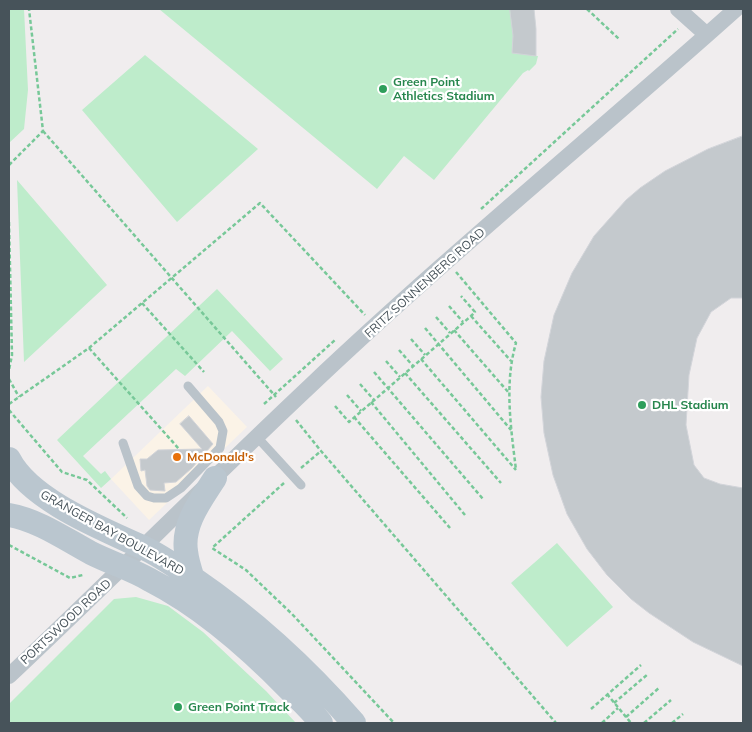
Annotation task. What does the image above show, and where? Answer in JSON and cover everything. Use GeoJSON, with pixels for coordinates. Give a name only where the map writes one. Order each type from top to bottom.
{"type":"FeatureCollection","features":[{"type":"Feature","properties":{"kind":"street","name":"FRITZ SONNENBERG ROAD"},"geometry":{"type":"LineString","coordinates":[[123,567],[287,408],[375,326],[736,9]]}},
{"type":"Feature","properties":{"kind":"street"},"geometry":{"type":"LineString","coordinates":[[684,14],[707,34]]}},
{"type":"Feature","properties":{"kind":"street","name":"GRANGER BAY BOULEVARD"},"geometry":{"type":"LineString","coordinates":[[9,458],[22,478],[44,496],[122,540],[143,548],[228,603],[266,633],[300,665],[354,723]]}},
{"type":"Feature","properties":{"kind":"street"},"geometry":{"type":"LineString","coordinates":[[193,579],[186,551],[186,533],[193,513],[215,478]]}},
{"type":"Feature","properties":{"kind":"street","name":"GRANGER BAY BOULEVARD"},"geometry":{"type":"LineString","coordinates":[[9,515],[21,517],[38,525],[102,558],[151,580],[181,598],[250,651],[321,723]]}},
{"type":"Feature","properties":{"kind":"street","name":"PORTSWOOD ROAD"},"geometry":{"type":"LineString","coordinates":[[9,676],[123,567]]}},
{"type":"Feature","properties":{"kind":"lane"},"geometry":{"type":"LineString","coordinates":[[123,443],[138,486],[147,496],[166,498],[181,488],[220,448],[223,431],[219,422],[188,386]]}},
{"type":"Feature","properties":{"kind":"lane"},"geometry":{"type":"LineString","coordinates":[[257,437],[301,485]]}},
{"type":"Feature","properties":{"kind":"path"},"geometry":{"type":"LineString","coordinates":[[29,9],[43,131],[287,408],[321,451],[556,723]]}},
{"type":"Feature","properties":{"kind":"path"},"geometry":{"type":"LineString","coordinates":[[587,9],[619,39]]}},
{"type":"Feature","properties":{"kind":"path"},"geometry":{"type":"LineString","coordinates":[[478,212],[684,14]]}},
{"type":"Feature","properties":{"kind":"path"},"geometry":{"type":"LineString","coordinates":[[9,165],[43,131]]}},
{"type":"Feature","properties":{"kind":"path"},"geometry":{"type":"LineString","coordinates":[[9,404],[89,348],[260,203],[375,326]]}},
{"type":"Feature","properties":{"kind":"path"},"geometry":{"type":"LineString","coordinates":[[9,222],[12,355],[9,370]]}},
{"type":"Feature","properties":{"kind":"path"},"geometry":{"type":"LineString","coordinates":[[421,359],[516,470],[511,430],[510,395],[511,361],[516,343],[470,288]]}},
{"type":"Feature","properties":{"kind":"path"},"geometry":{"type":"LineString","coordinates":[[335,406],[348,422],[439,344],[475,312],[461,296]]}},
{"type":"Feature","properties":{"kind":"path"},"geometry":{"type":"LineString","coordinates":[[142,303],[204,372]]}},
{"type":"Feature","properties":{"kind":"path"},"geometry":{"type":"LineString","coordinates":[[449,306],[463,323]]}},
{"type":"Feature","properties":{"kind":"path"},"geometry":{"type":"LineString","coordinates":[[471,316],[511,361]]}},
{"type":"Feature","properties":{"kind":"path"},"geometry":{"type":"LineString","coordinates":[[436,317],[450,333]]}},
{"type":"Feature","properties":{"kind":"path"},"geometry":{"type":"LineString","coordinates":[[425,328],[511,430]]}},
{"type":"Feature","properties":{"kind":"path"},"geometry":{"type":"LineString","coordinates":[[454,330],[510,395]]}},
{"type":"Feature","properties":{"kind":"path"},"geometry":{"type":"LineString","coordinates":[[411,340],[425,355]]}},
{"type":"Feature","properties":{"kind":"path"},"geometry":{"type":"LineString","coordinates":[[89,348],[178,449]]}},
{"type":"Feature","properties":{"kind":"path"},"geometry":{"type":"LineString","coordinates":[[399,350],[413,366]]}},
{"type":"Feature","properties":{"kind":"path"},"geometry":{"type":"LineString","coordinates":[[386,361],[400,377]]}},
{"type":"Feature","properties":{"kind":"path"},"geometry":{"type":"LineString","coordinates":[[374,372],[483,499]]}},
{"type":"Feature","properties":{"kind":"path"},"geometry":{"type":"LineString","coordinates":[[405,373],[501,484]]}},
{"type":"Feature","properties":{"kind":"path"},"geometry":{"type":"LineString","coordinates":[[9,379],[20,397]]}},
{"type":"Feature","properties":{"kind":"path"},"geometry":{"type":"LineString","coordinates":[[360,384],[465,515]]}},
{"type":"Feature","properties":{"kind":"path"},"geometry":{"type":"LineString","coordinates":[[348,396],[361,411]]}},
{"type":"Feature","properties":{"kind":"path"},"geometry":{"type":"LineString","coordinates":[[9,410],[62,472],[87,480],[127,518]]}},
{"type":"Feature","properties":{"kind":"path"},"geometry":{"type":"LineString","coordinates":[[354,417],[450,528]]}},
{"type":"Feature","properties":{"kind":"path"},"geometry":{"type":"LineString","coordinates":[[321,451],[212,548],[246,570],[292,614],[394,723]]}},
{"type":"Feature","properties":{"kind":"path"},"geometry":{"type":"LineString","coordinates":[[9,545],[70,578],[84,575]]}},
{"type":"Feature","properties":{"kind":"path"},"geometry":{"type":"LineString","coordinates":[[591,709],[641,665]]}},
{"type":"Feature","properties":{"kind":"path"},"geometry":{"type":"LineString","coordinates":[[614,703],[648,674]]}},
{"type":"Feature","properties":{"kind":"path"},"geometry":{"type":"LineString","coordinates":[[626,717],[660,687]]}},
{"type":"Feature","properties":{"kind":"path"},"geometry":{"type":"LineString","coordinates":[[607,694],[629,722]]}},
{"type":"Feature","properties":{"kind":"path"},"geometry":{"type":"LineString","coordinates":[[644,723],[671,700]]}},
{"type":"Feature","properties":{"kind":"path"},"geometry":{"type":"LineString","coordinates":[[602,723],[618,708]]}},
{"type":"Feature","properties":{"kind":"path"},"geometry":{"type":"LineString","coordinates":[[672,723],[683,714]]}},
{"type":"Feature","properties":{"kind":"shaded area"},"geometry":{"type":"Polygon","coordinates":[[[208,386],[247,427],[149,520],[111,479],[208,386]]]}},
{"type":"Feature","properties":{"kind":"green space"},"geometry":{"type":"Polygon","coordinates":[[[9,9],[24,9],[28,90],[24,129],[9,143],[9,9]]]}},
{"type":"Feature","properties":{"kind":"green space","name":"Green Point Athletics Stadium"},"geometry":{"type":"Polygon","coordinates":[[[159,9],[534,9],[536,56],[538,56],[536,64],[529,71],[523,73],[434,180],[404,156],[377,189],[159,9]]]}},
{"type":"Feature","properties":{"kind":"green space"},"geometry":{"type":"Polygon","coordinates":[[[145,55],[258,149],[177,222],[82,110],[145,55]]]}},
{"type":"Feature","properties":{"kind":"green space"},"geometry":{"type":"Polygon","coordinates":[[[17,180],[107,285],[24,362],[17,180]]]}},
{"type":"Feature","properties":{"kind":"green space"},"geometry":{"type":"Polygon","coordinates":[[[217,289],[283,359],[270,371],[232,331],[185,376],[176,369],[83,456],[101,474],[105,471],[111,479],[101,488],[57,440],[217,289]]]}},
{"type":"Feature","properties":{"kind":"green space"},"geometry":{"type":"Polygon","coordinates":[[[557,543],[613,607],[567,647],[511,583],[557,543]]]}},
{"type":"Feature","properties":{"kind":"green space"},"geometry":{"type":"Polygon","coordinates":[[[136,597],[168,606],[203,632],[266,691],[296,723],[9,723],[9,704],[114,599],[136,597]]]}},
{"type":"Feature","properties":{"kind":"building"},"geometry":{"type":"Polygon","coordinates":[[[510,9],[534,9],[536,56],[512,53],[513,36],[510,9]]]}},
{"type":"Feature","properties":{"kind":"building","name":"DHL Stadium"},"geometry":{"type":"Polygon","coordinates":[[[743,136],[743,298],[731,298],[711,312],[697,338],[689,375],[686,425],[694,465],[704,478],[720,484],[743,488],[743,666],[693,642],[649,613],[631,599],[607,575],[587,549],[567,514],[553,475],[544,433],[541,397],[544,361],[554,315],[572,273],[594,236],[626,200],[665,171],[708,149],[743,136]]]}},
{"type":"Feature","properties":{"kind":"building","name":"McDonald's"},"geometry":{"type":"Polygon","coordinates":[[[189,416],[213,444],[192,468],[176,482],[164,483],[165,491],[150,490],[147,486],[145,470],[141,471],[140,459],[147,459],[158,450],[202,449],[180,424],[189,416]]]}},
{"type":"Feature","properties":{"kind":"place","name":"Green Point Athletics Stadium"},"geometry":{"type":"Point","coordinates":[383,89]}},
{"type":"Feature","properties":{"kind":"place","name":"DHL Stadium"},"geometry":{"type":"Point","coordinates":[642,405]}},
{"type":"Feature","properties":{"kind":"place","name":"McDonald's"},"geometry":{"type":"Point","coordinates":[177,457]}},
{"type":"Feature","properties":{"kind":"place","name":"Green Point Track"},"geometry":{"type":"Point","coordinates":[178,707]}}]}
